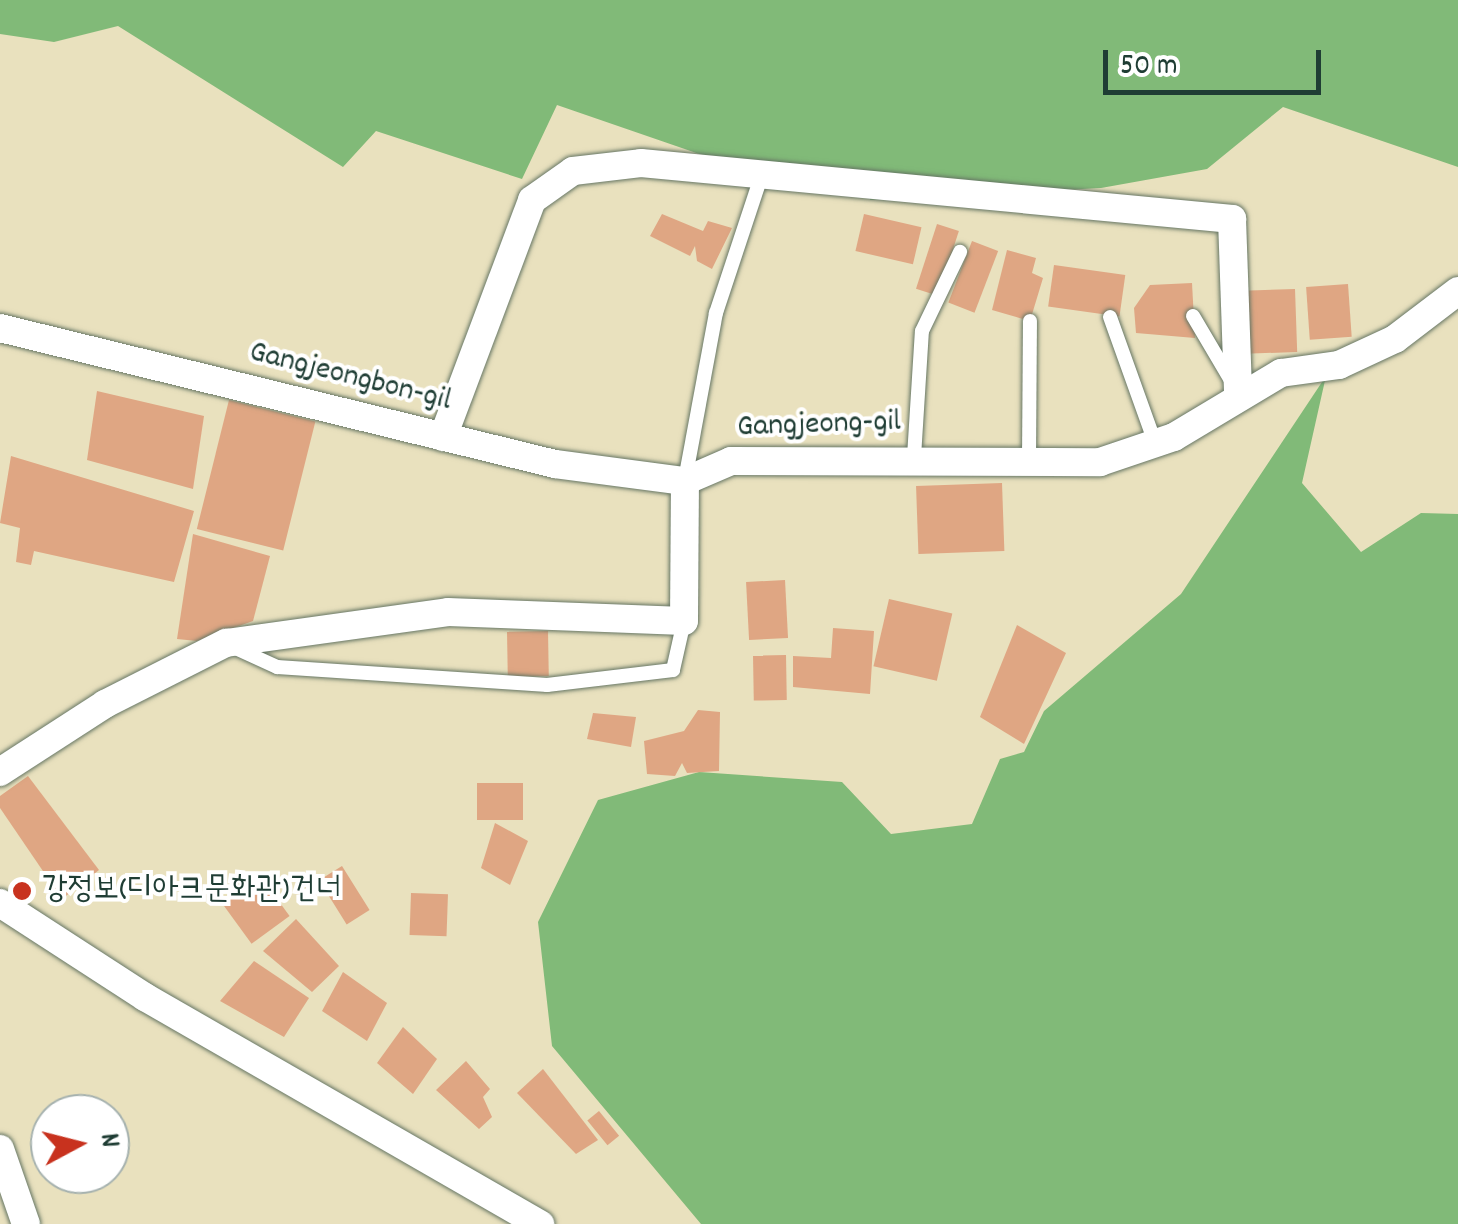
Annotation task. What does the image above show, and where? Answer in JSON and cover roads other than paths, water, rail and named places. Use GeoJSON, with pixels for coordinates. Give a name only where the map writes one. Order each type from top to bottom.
{"type":"FeatureCollection","features":[{"type":"Feature","properties":{"kind":"street"},"geometry":{"type":"LineString","coordinates":[[443,438],[532,200],[573,171],[641,162],[1232,219],[1238,394]]}},
{"type":"Feature","properties":{"kind":"street","name":"Gangjeong-gil"},"geometry":{"type":"LineString","coordinates":[[685,481],[731,460],[914,457],[1100,462],[1154,444],[1238,394],[1396,340],[1458,291]]}},
{"type":"Feature","properties":{"kind":"street","name":"Gangjeongbon-gil"},"geometry":{"type":"LineString","coordinates":[[0,328],[443,438],[685,481]]}},
{"type":"Feature","properties":{"kind":"street"},"geometry":{"type":"LineString","coordinates":[[0,772],[105,704],[226,643],[448,612],[684,621],[685,481]]}},
{"type":"Feature","properties":{"kind":"street"},"geometry":{"type":"LineString","coordinates":[[0,902],[144,997],[540,1224]]}},
{"type":"Feature","properties":{"kind":"street"},"geometry":{"type":"LineString","coordinates":[[0,1149],[26,1224]]}},
{"type":"Feature","properties":{"kind":"lane"},"geometry":{"type":"LineString","coordinates":[[685,481],[716,313],[762,174]]}},
{"type":"Feature","properties":{"kind":"lane"},"geometry":{"type":"LineString","coordinates":[[914,457],[922,331],[960,252]]}},
{"type":"Feature","properties":{"kind":"lane"},"geometry":{"type":"LineString","coordinates":[[1194,316],[1238,394]]}},
{"type":"Feature","properties":{"kind":"lane"},"geometry":{"type":"LineString","coordinates":[[1110,317],[1154,444]]}},
{"type":"Feature","properties":{"kind":"lane"},"geometry":{"type":"LineString","coordinates":[[1029,459],[1030,321]]}},
{"type":"Feature","properties":{"kind":"lane"},"geometry":{"type":"LineString","coordinates":[[226,643],[276,667],[547,684],[672,670],[684,621]]}},
{"type":"Feature","properties":{"kind":"place","name":"강정보(디아크문화관)건너"},"geometry":{"type":"Point","coordinates":[22,891]}}]}
